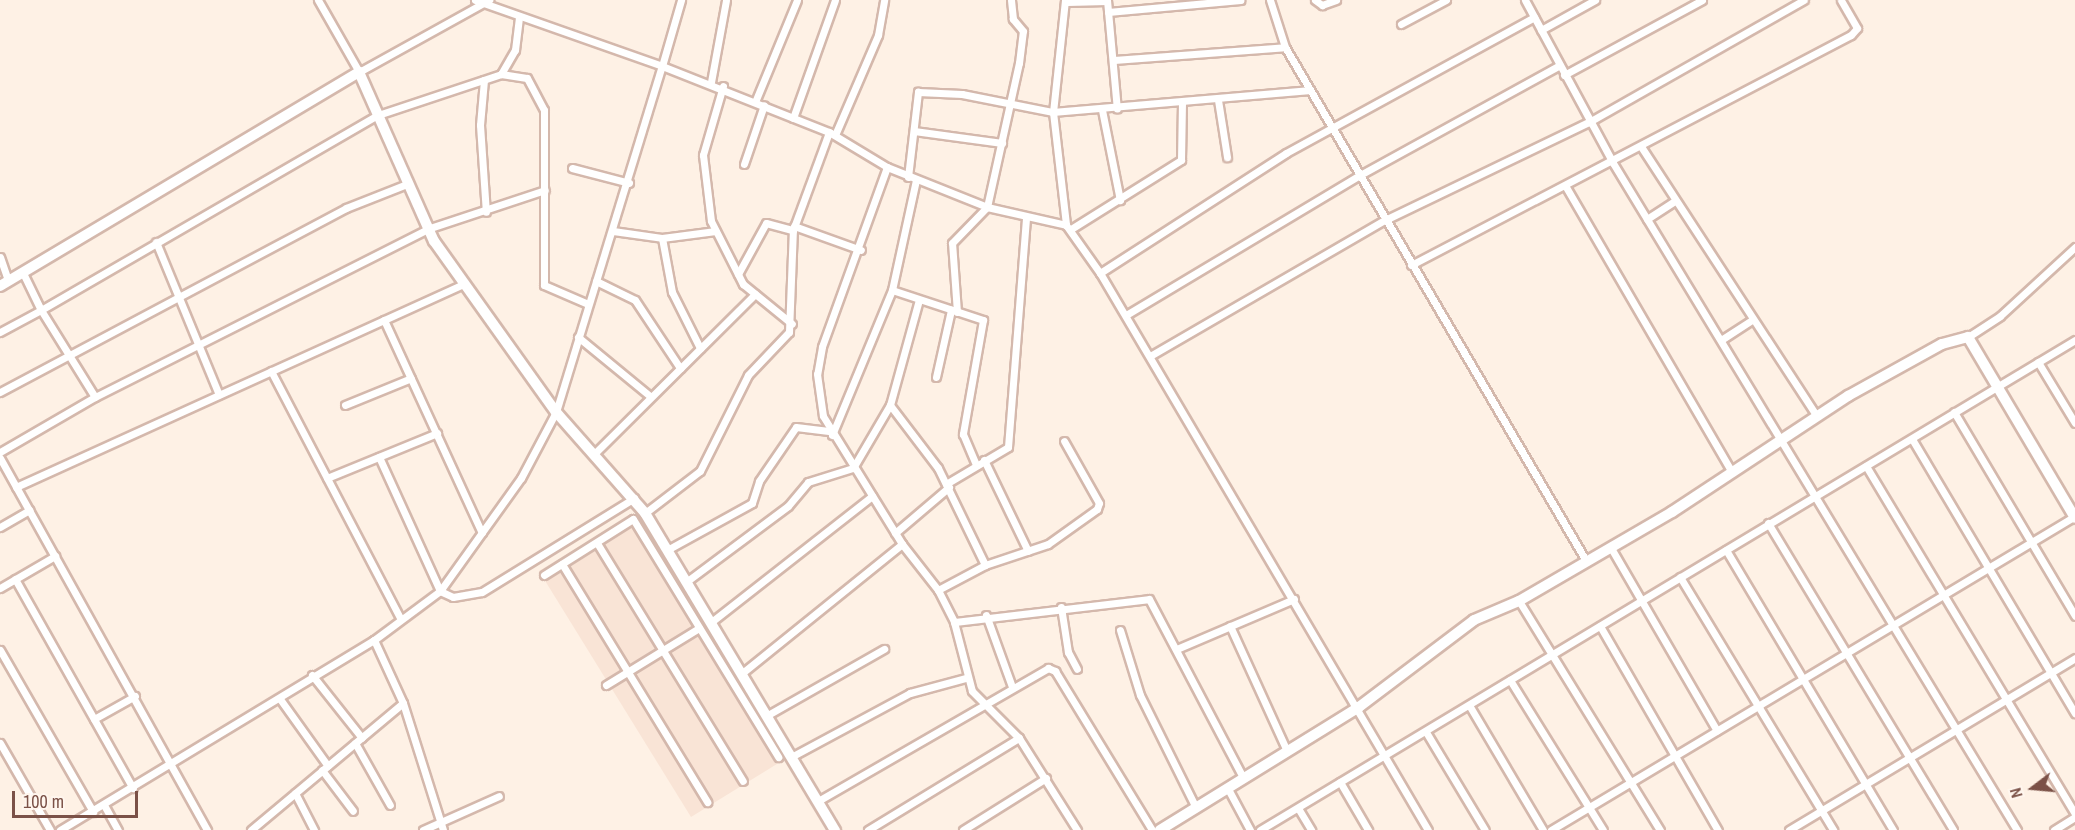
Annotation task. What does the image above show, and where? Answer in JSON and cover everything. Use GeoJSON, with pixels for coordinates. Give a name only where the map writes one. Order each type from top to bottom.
{"type":"FeatureCollection","features":[{"type":"Feature","properties":{"kind":"street"},"geometry":{"type":"LineString","coordinates":[[318,0],[359,72],[427,229],[463,284],[556,412],[645,513],[835,830]]}},
{"type":"Feature","properties":{"kind":"street"},"geometry":{"type":"LineString","coordinates":[[475,0],[723,86],[832,134],[912,179],[987,207],[1069,227],[1120,200],[1181,160],[1182,103]]}},
{"type":"Feature","properties":{"kind":"street"},"geometry":{"type":"LineString","coordinates":[[60,830],[174,764],[280,699],[312,675],[374,640],[400,618],[440,591],[482,533],[556,412],[588,304],[628,183],[681,0]]}},
{"type":"Feature","properties":{"kind":"street"},"geometry":{"type":"LineString","coordinates":[[711,82],[726,0]]}},
{"type":"Feature","properties":{"kind":"street"},"geometry":{"type":"LineString","coordinates":[[755,102],[797,0]]}},
{"type":"Feature","properties":{"kind":"street"},"geometry":{"type":"LineString","coordinates":[[793,117],[835,0]]}},
{"type":"Feature","properties":{"kind":"street"},"geometry":{"type":"LineString","coordinates":[[645,513],[700,471],[748,375],[792,324],[793,228],[832,134],[878,35],[884,0]]}},
{"type":"Feature","properties":{"kind":"street"},"geometry":{"type":"LineString","coordinates":[[936,376],[954,311],[952,243],[987,207],[1011,102],[1023,31],[1013,20],[1011,0]]}},
{"type":"Feature","properties":{"kind":"street"},"geometry":{"type":"LineString","coordinates":[[1108,12],[1240,0]]}},
{"type":"Feature","properties":{"kind":"street"},"geometry":{"type":"LineString","coordinates":[[1270,0],[1285,47],[1585,559]]}},
{"type":"Feature","properties":{"kind":"street"},"geometry":{"type":"LineString","coordinates":[[1316,0],[1322,5],[1336,0]]}},
{"type":"Feature","properties":{"kind":"street"},"geometry":{"type":"LineString","coordinates":[[1401,24],[1446,0]]}},
{"type":"Feature","properties":{"kind":"street"},"geometry":{"type":"LineString","coordinates":[[1525,0],[1613,163],[1959,729],[2017,830]]}},
{"type":"Feature","properties":{"kind":"street"},"geometry":{"type":"LineString","coordinates":[[1541,30],[1595,0]]}},
{"type":"Feature","properties":{"kind":"street"},"geometry":{"type":"LineString","coordinates":[[1564,75],[1702,0]]}},
{"type":"Feature","properties":{"kind":"street"},"geometry":{"type":"LineString","coordinates":[[1150,356],[1385,220],[1589,122],[1804,0]]}},
{"type":"Feature","properties":{"kind":"street"},"geometry":{"type":"LineString","coordinates":[[1412,264],[1642,148],[1855,33],[1841,0]]}},
{"type":"Feature","properties":{"kind":"street"},"geometry":{"type":"LineString","coordinates":[[1117,109],[1107,1],[1066,1],[1053,112],[1069,227],[1126,315],[1359,707],[1382,757],[1428,830]]}},
{"type":"Feature","properties":{"kind":"street"},"geometry":{"type":"LineString","coordinates":[[0,257],[4,283],[359,72],[486,2]]}},
{"type":"Feature","properties":{"kind":"street"},"geometry":{"type":"LineString","coordinates":[[501,74],[515,50],[519,17]]}},
{"type":"Feature","properties":{"kind":"street"},"geometry":{"type":"LineString","coordinates":[[1100,273],[1333,128],[1534,17]]}},
{"type":"Feature","properties":{"kind":"street"},"geometry":{"type":"LineString","coordinates":[[1114,60],[1285,47]]}},
{"type":"Feature","properties":{"kind":"street"},"geometry":{"type":"LineString","coordinates":[[1126,315],[1360,175],[1560,65]]}},
{"type":"Feature","properties":{"kind":"street"},"geometry":{"type":"LineString","coordinates":[[0,332],[378,115],[501,74],[527,78],[544,110],[544,285],[588,304]]}},
{"type":"Feature","properties":{"kind":"street"},"geometry":{"type":"LineString","coordinates":[[484,80],[480,125],[486,212]]}},
{"type":"Feature","properties":{"kind":"street"},"geometry":{"type":"LineString","coordinates":[[723,86],[703,155],[716,231],[738,274],[755,294],[792,324]]}},
{"type":"Feature","properties":{"kind":"street"},"geometry":{"type":"LineString","coordinates":[[831,433],[892,290],[912,179],[918,92],[1011,102],[1053,112],[1117,109],[1310,90]]}},
{"type":"Feature","properties":{"kind":"street"},"geometry":{"type":"LineString","coordinates":[[1218,100],[1227,157]]}},
{"type":"Feature","properties":{"kind":"street"},"geometry":{"type":"LineString","coordinates":[[744,164],[764,105]]}},
{"type":"Feature","properties":{"kind":"street"},"geometry":{"type":"LineString","coordinates":[[1102,110],[1120,200]]}},
{"type":"Feature","properties":{"kind":"street"},"geometry":{"type":"LineString","coordinates":[[914,131],[1002,144]]}},
{"type":"Feature","properties":{"kind":"street"},"geometry":{"type":"LineString","coordinates":[[1642,148],[1752,320],[1817,416]]}},
{"type":"Feature","properties":{"kind":"street"},"geometry":{"type":"LineString","coordinates":[[887,167],[861,250],[838,300],[817,374],[831,433],[902,544],[938,590],[954,622],[966,678],[983,703],[1019,738],[1046,778],[1076,827],[1066,830]]}},
{"type":"Feature","properties":{"kind":"street"},"geometry":{"type":"LineString","coordinates":[[572,168],[628,183]]}},
{"type":"Feature","properties":{"kind":"street"},"geometry":{"type":"LineString","coordinates":[[0,392],[69,353],[369,197],[407,184]]}},
{"type":"Feature","properties":{"kind":"street"},"geometry":{"type":"LineString","coordinates":[[1566,187],[1731,471]]}},
{"type":"Feature","properties":{"kind":"street"},"geometry":{"type":"LineString","coordinates":[[0,452],[95,397],[427,229],[486,212],[545,190]]}},
{"type":"Feature","properties":{"kind":"street"},"geometry":{"type":"LineString","coordinates":[[1647,219],[1675,201]]}},
{"type":"Feature","properties":{"kind":"street"},"geometry":{"type":"LineString","coordinates":[[895,532],[948,485],[984,460],[1006,451],[1010,438],[1026,217]]}},
{"type":"Feature","properties":{"kind":"street"},"geometry":{"type":"LineString","coordinates":[[738,274],[766,223],[793,228],[861,250]]}},
{"type":"Feature","properties":{"kind":"street"},"geometry":{"type":"LineString","coordinates":[[613,231],[662,238],[716,231]]}},
{"type":"Feature","properties":{"kind":"street"},"geometry":{"type":"LineString","coordinates":[[662,238],[672,292],[700,348]]}},
{"type":"Feature","properties":{"kind":"street"},"geometry":{"type":"LineString","coordinates":[[156,242],[219,395]]}},
{"type":"Feature","properties":{"kind":"street"},"geometry":{"type":"LineString","coordinates":[[1160,830],[1195,806],[1359,707],[1474,620],[1519,601],[1585,559],[1611,548],[1918,354],[1968,337],[2000,316],[2075,247]]}},
{"type":"Feature","properties":{"kind":"street"},"geometry":{"type":"LineString","coordinates":[[23,273],[41,310],[95,397]]}},
{"type":"Feature","properties":{"kind":"street"},"geometry":{"type":"LineString","coordinates":[[596,281],[635,300],[680,368]]}},
{"type":"Feature","properties":{"kind":"street"},"geometry":{"type":"LineString","coordinates":[[16,487],[463,284]]}},
{"type":"Feature","properties":{"kind":"street"},"geometry":{"type":"LineString","coordinates":[[892,290],[983,320],[963,434],[976,465]]}},
{"type":"Feature","properties":{"kind":"street"},"geometry":{"type":"LineString","coordinates":[[594,453],[755,294]]}},
{"type":"Feature","properties":{"kind":"street"},"geometry":{"type":"LineString","coordinates":[[686,582],[788,506],[808,482],[854,468],[890,405],[919,300]]}},
{"type":"Feature","properties":{"kind":"street"},"geometry":{"type":"LineString","coordinates":[[384,320],[482,533]]}},
{"type":"Feature","properties":{"kind":"street"},"geometry":{"type":"LineString","coordinates":[[1720,340],[1752,320]]}},
{"type":"Feature","properties":{"kind":"street"},"geometry":{"type":"LineString","coordinates":[[578,337],[651,397]]}},
{"type":"Feature","properties":{"kind":"street"},"geometry":{"type":"LineString","coordinates":[[1551,830],[2075,517],[1968,337]]}},
{"type":"Feature","properties":{"kind":"street"},"geometry":{"type":"LineString","coordinates":[[1260,830],[2075,340]]}},
{"type":"Feature","properties":{"kind":"street"},"geometry":{"type":"LineString","coordinates":[[2038,362],[2075,423]]}},
{"type":"Feature","properties":{"kind":"street"},"geometry":{"type":"LineString","coordinates":[[271,371],[400,618]]}},
{"type":"Feature","properties":{"kind":"street"},"geometry":{"type":"LineString","coordinates":[[345,405],[411,378]]}},
{"type":"Feature","properties":{"kind":"street"},"geometry":{"type":"LineString","coordinates":[[890,405],[948,485],[985,565]]}},
{"type":"Feature","properties":{"kind":"street"},"geometry":{"type":"LineString","coordinates":[[1954,411],[2075,616]]}},
{"type":"Feature","properties":{"kind":"street"},"geometry":{"type":"LineString","coordinates":[[667,550],[752,503],[759,481],[796,427],[831,433]]}},
{"type":"Feature","properties":{"kind":"street"},"geometry":{"type":"LineString","coordinates":[[327,478],[436,433]]}},
{"type":"Feature","properties":{"kind":"street"},"geometry":{"type":"LineString","coordinates":[[1912,439],[2075,713]]}},
{"type":"Feature","properties":{"kind":"street"},"geometry":{"type":"LineString","coordinates":[[938,590],[985,565],[1048,544],[1099,506],[1064,441]]}},
{"type":"Feature","properties":{"kind":"street"},"geometry":{"type":"LineString","coordinates":[[379,457],[440,591],[453,597],[482,592],[634,498]]}},
{"type":"Feature","properties":{"kind":"street"},"geometry":{"type":"LineString","coordinates":[[984,460],[1028,551]]}},
{"type":"Feature","properties":{"kind":"street"},"geometry":{"type":"LineString","coordinates":[[1,463],[174,764],[207,830]]}},
{"type":"Feature","properties":{"kind":"street"},"geometry":{"type":"LineString","coordinates":[[1866,466],[2075,815],[2054,830]]}},
{"type":"Feature","properties":{"kind":"street"},"geometry":{"type":"LineString","coordinates":[[710,623],[872,496]]}},
{"type":"Feature","properties":{"kind":"street"},"geometry":{"type":"LineString","coordinates":[[0,527],[29,510]]}},
{"type":"Feature","properties":{"kind":"street"},"geometry":{"type":"LineString","coordinates":[[544,575],[633,519],[778,757]]}},
{"type":"Feature","properties":{"kind":"street"},"geometry":{"type":"LineString","coordinates":[[1768,523],[1849,652],[1953,830]]}},
{"type":"Feature","properties":{"kind":"street"},"geometry":{"type":"LineString","coordinates":[[597,543],[743,781]]}},
{"type":"Feature","properties":{"kind":"street"},"geometry":{"type":"LineString","coordinates":[[741,674],[902,544]]}},
{"type":"Feature","properties":{"kind":"street"},"geometry":{"type":"LineString","coordinates":[[1611,548],[1717,731]]}},
{"type":"Feature","properties":{"kind":"street"},"geometry":{"type":"LineString","coordinates":[[1726,550],[1807,678],[1893,830]]}},
{"type":"Feature","properties":{"kind":"street"},"geometry":{"type":"LineString","coordinates":[[0,588],[55,556]]}},
{"type":"Feature","properties":{"kind":"street"},"geometry":{"type":"LineString","coordinates":[[562,564],[707,802]]}},
{"type":"Feature","properties":{"kind":"street"},"geometry":{"type":"LineString","coordinates":[[1680,578],[1833,830]]}},
{"type":"Feature","properties":{"kind":"street"},"geometry":{"type":"LineString","coordinates":[[15,579],[133,788]]}},
{"type":"Feature","properties":{"kind":"street"},"geometry":{"type":"LineString","coordinates":[[954,622],[986,615],[1149,599],[1169,640],[1179,648],[1243,777]]}},
{"type":"Feature","properties":{"kind":"street"},"geometry":{"type":"LineString","coordinates":[[1179,648],[1294,599]]}},
{"type":"Feature","properties":{"kind":"street"},"geometry":{"type":"LineString","coordinates":[[1519,601],[1660,830]]}},
{"type":"Feature","properties":{"kind":"street"},"geometry":{"type":"LineString","coordinates":[[1061,607],[1068,652],[1077,669]]}},
{"type":"Feature","properties":{"kind":"street"},"geometry":{"type":"LineString","coordinates":[[986,615],[1012,687]]}},
{"type":"Feature","properties":{"kind":"street"},"geometry":{"type":"LineString","coordinates":[[1230,626],[1287,750]]}},
{"type":"Feature","properties":{"kind":"street"},"geometry":{"type":"LineString","coordinates":[[1600,627],[1718,830]]}},
{"type":"Feature","properties":{"kind":"street"},"geometry":{"type":"LineString","coordinates":[[606,685],[699,628]]}},
{"type":"Feature","properties":{"kind":"street"},"geometry":{"type":"LineString","coordinates":[[1120,630],[1146,708],[1195,806]]}},
{"type":"Feature","properties":{"kind":"street"},"geometry":{"type":"LineString","coordinates":[[374,640],[403,703],[443,830]]}},
{"type":"Feature","properties":{"kind":"street"},"geometry":{"type":"LineString","coordinates":[[766,716],[884,649]]}},
{"type":"Feature","properties":{"kind":"street"},"geometry":{"type":"LineString","coordinates":[[0,650],[93,812]]}},
{"type":"Feature","properties":{"kind":"street"},"geometry":{"type":"LineString","coordinates":[[1789,830],[1913,759],[2075,658]]}},
{"type":"Feature","properties":{"kind":"street"},"geometry":{"type":"LineString","coordinates":[[818,801],[983,703],[1048,668],[1055,671],[1152,830]]}},
{"type":"Feature","properties":{"kind":"street"},"geometry":{"type":"LineString","coordinates":[[312,675],[362,738]]}},
{"type":"Feature","properties":{"kind":"street"},"geometry":{"type":"LineString","coordinates":[[791,757],[910,693],[966,678]]}},
{"type":"Feature","properties":{"kind":"street"},"geometry":{"type":"LineString","coordinates":[[1510,680],[1602,830]]}},
{"type":"Feature","properties":{"kind":"street"},"geometry":{"type":"LineString","coordinates":[[94,719],[135,696]]}},
{"type":"Feature","properties":{"kind":"street"},"geometry":{"type":"LineString","coordinates":[[280,699],[353,811]]}},
{"type":"Feature","properties":{"kind":"street"},"geometry":{"type":"LineString","coordinates":[[251,830],[403,703]]}},
{"type":"Feature","properties":{"kind":"street"},"geometry":{"type":"LineString","coordinates":[[1469,705],[1543,830]]}},
{"type":"Feature","properties":{"kind":"street"},"geometry":{"type":"LineString","coordinates":[[1426,732],[1485,830]]}},
{"type":"Feature","properties":{"kind":"street"},"geometry":{"type":"LineString","coordinates":[[868,830],[1019,738]]}},
{"type":"Feature","properties":{"kind":"street"},"geometry":{"type":"LineString","coordinates":[[0,743],[50,830]]}},
{"type":"Feature","properties":{"kind":"street"},"geometry":{"type":"LineString","coordinates":[[355,743],[390,805]]}},
{"type":"Feature","properties":{"kind":"street"},"geometry":{"type":"LineString","coordinates":[[963,830],[1046,778]]}},
{"type":"Feature","properties":{"kind":"street"},"geometry":{"type":"LineString","coordinates":[[1340,782],[1368,830]]}},
{"type":"Feature","properties":{"kind":"street"},"geometry":{"type":"LineString","coordinates":[[1227,787],[1250,830]]}},
{"type":"Feature","properties":{"kind":"street"},"geometry":{"type":"LineString","coordinates":[[295,793],[314,830]]}},
{"type":"Feature","properties":{"kind":"street"},"geometry":{"type":"LineString","coordinates":[[423,830],[499,796]]}},
{"type":"Feature","properties":{"kind":"street"},"geometry":{"type":"LineString","coordinates":[[104,806],[118,830]]}},
{"type":"Feature","properties":{"kind":"street"},"geometry":{"type":"LineString","coordinates":[[1298,808],[1311,830]]}},
{"type":"Feature","properties":{"kind":"shaded area"},"geometry":{"type":"Polygon","coordinates":[[[633,514],[785,759],[691,817],[539,571],[633,514]]]}}]}
